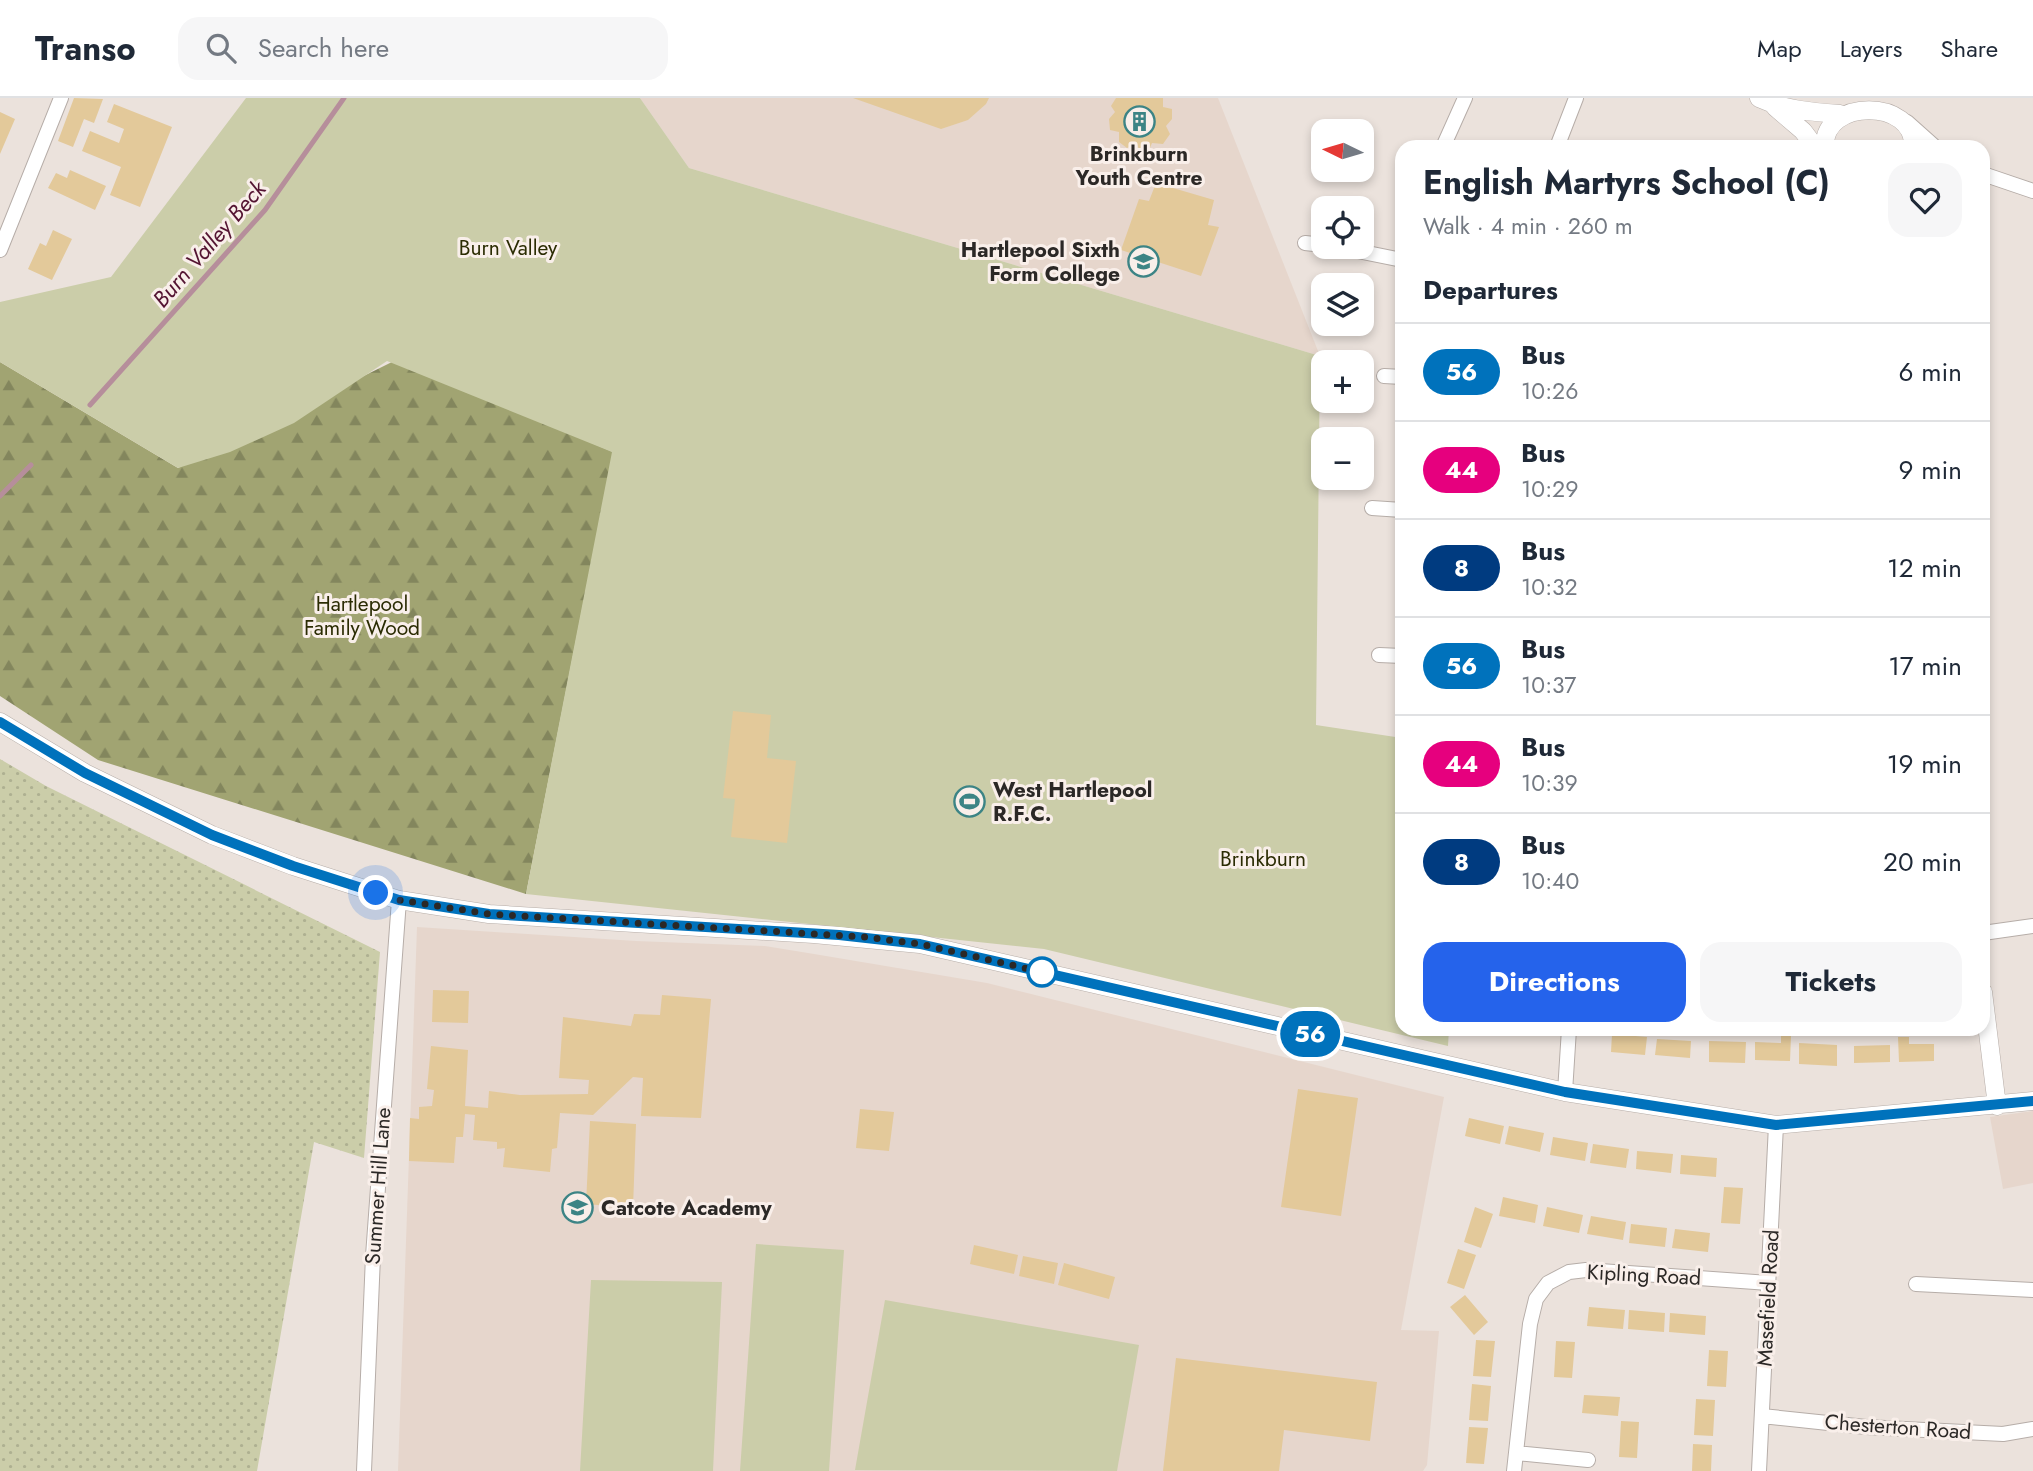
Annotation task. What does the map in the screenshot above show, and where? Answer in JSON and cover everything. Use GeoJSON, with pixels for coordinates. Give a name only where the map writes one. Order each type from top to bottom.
{"type":"FeatureCollection","features":[{"type":"Feature","properties":{"kind":"street"},"geometry":{"type":"LineString","coordinates":[[0,250],[61,98]]}},
{"type":"Feature","properties":{"kind":"street"},"geometry":{"type":"LineString","coordinates":[[1446,140],[1465,98]]}},
{"type":"Feature","properties":{"kind":"street"},"geometry":{"type":"LineString","coordinates":[[1560,140],[1576,98]]}},
{"type":"Feature","properties":{"kind":"street"},"geometry":{"type":"LineString","coordinates":[[1886,98],[1912,140]]}},
{"type":"Feature","properties":{"kind":"street"},"geometry":{"type":"LineString","coordinates":[[1766,101],[1801,111],[1876,104],[1891,109],[1927,140]]}},
{"type":"Feature","properties":{"kind":"street"},"geometry":{"type":"LineString","coordinates":[[1766,101],[1803,131],[1810,140]]}},
{"type":"Feature","properties":{"kind":"street"},"geometry":{"type":"LineString","coordinates":[[1825,140],[1830,125],[1846,107]]}},
{"type":"Feature","properties":{"kind":"street"},"geometry":{"type":"LineString","coordinates":[[1990,176],[2033,191]]}},
{"type":"Feature","properties":{"kind":"street"},"geometry":{"type":"LineString","coordinates":[[1305,243],[1311,244]]}},
{"type":"Feature","properties":{"kind":"street"},"geometry":{"type":"LineString","coordinates":[[1374,254],[1395,259]]}},
{"type":"Feature","properties":{"kind":"street"},"geometry":{"type":"LineString","coordinates":[[1384,376],[1395,377]]}},
{"type":"Feature","properties":{"kind":"street"},"geometry":{"type":"LineString","coordinates":[[1372,508],[1395,510]]}},
{"type":"Feature","properties":{"kind":"street"},"geometry":{"type":"LineString","coordinates":[[1379,655],[1395,656]]}},
{"type":"Feature","properties":{"kind":"street"},"geometry":{"type":"LineString","coordinates":[[0,722],[85,773],[212,835],[293,866],[399,900],[489,914],[839,935],[920,944],[1565,1092],[1776,1125],[2033,1101]]}},
{"type":"Feature","properties":{"kind":"street","name":"Summer Hill Lane"},"geometry":{"type":"LineString","coordinates":[[364,1471],[373,1256],[399,900]]}},
{"type":"Feature","properties":{"kind":"street"},"geometry":{"type":"LineString","coordinates":[[1990,932],[2033,926]]}},
{"type":"Feature","properties":{"kind":"street"},"geometry":{"type":"LineString","coordinates":[[1565,1092],[1569,1036]]}},
{"type":"Feature","properties":{"kind":"street"},"geometry":{"type":"LineString","coordinates":[[1988,1036],[1997,1106]]}},
{"type":"Feature","properties":{"kind":"street","name":"Masefield Road"},"geometry":{"type":"LineString","coordinates":[[1759,1471],[1776,1125]]}},
{"type":"Feature","properties":{"kind":"street","name":"Kipling Road"},"geometry":{"type":"LineString","coordinates":[[1514,1471],[1530,1324],[1536,1299],[1548,1283],[1569,1272],[1586,1270],[1769,1283]]}},
{"type":"Feature","properties":{"kind":"street"},"geometry":{"type":"LineString","coordinates":[[1916,1284],[2033,1290]]}},
{"type":"Feature","properties":{"kind":"street","name":"Chesterton Road"},"geometry":{"type":"LineString","coordinates":[[1762,1416],[1866,1427],[2003,1434],[2033,1429]]}},
{"type":"Feature","properties":{"kind":"street"},"geometry":{"type":"LineString","coordinates":[[1516,1453],[1588,1460]]}},
{"type":"Feature","properties":{"kind":"shaded area","name":"Hartlepool Sixth Form College"},"geometry":{"type":"Polygon","coordinates":[[[640,98],[1218,98],[1318,350],[1311,350],[1311,353],[689,168],[640,98]]]}},
{"type":"Feature","properties":{"kind":"shaded area"},"geometry":{"type":"Polygon","coordinates":[[[417,927],[765,946],[814,954],[987,983],[1444,1097],[1401,1330],[1439,1331],[1427,1465],[1423,1471],[398,1471],[417,927]]]}},
{"type":"Feature","properties":{"kind":"shaded area"},"geometry":{"type":"Polygon","coordinates":[[[2033,1111],[2033,1183],[2003,1189],[1990,1117],[2033,1111]]]}},
{"type":"Feature","properties":{"kind":"green space"},"geometry":{"type":"Polygon","coordinates":[[[246,98],[640,98],[689,168],[1311,353],[1311,413],[1319,413],[1319,427],[1311,427],[1311,490],[1319,490],[1316,725],[1395,737],[1395,1033],[1044,949],[526,894],[612,452],[387,361],[294,423],[230,452],[178,468],[0,362],[0,302],[111,277],[246,98]]]}},
{"type":"Feature","properties":{"kind":"green space","name":"Hartlepool Family Wood"},"geometry":{"type":"Polygon","coordinates":[[[396,360],[613,452],[526,894],[98,760],[0,696],[0,362],[178,468],[396,360]]]}},
{"type":"Feature","properties":{"kind":"green space"},"geometry":{"type":"Polygon","coordinates":[[[0,759],[46,786],[380,952],[364,1158],[314,1142],[257,1471],[0,1471],[0,759]]]}},
{"type":"Feature","properties":{"kind":"green space"},"geometry":{"type":"Polygon","coordinates":[[[1406,1036],[1449,1036],[1448,1046],[1406,1036]]]}},
{"type":"Feature","properties":{"kind":"green space"},"geometry":{"type":"Polygon","coordinates":[[[756,1244],[844,1250],[829,1471],[740,1471],[756,1244]]]}},
{"type":"Feature","properties":{"kind":"green space"},"geometry":{"type":"Polygon","coordinates":[[[591,1280],[722,1282],[713,1471],[580,1471],[591,1280]]]}},
{"type":"Feature","properties":{"kind":"green space"},"geometry":{"type":"Polygon","coordinates":[[[885,1300],[1139,1345],[1117,1471],[855,1470],[885,1300]]]}},
{"type":"Feature","properties":{"kind":"building"},"geometry":{"type":"Polygon","coordinates":[[[74,98],[103,99],[94,123],[84,119],[73,147],[58,141],[74,98]]]}},
{"type":"Feature","properties":{"kind":"building"},"geometry":{"type":"Polygon","coordinates":[[[853,98],[989,98],[968,120],[941,129],[853,98]]]}},
{"type":"Feature","properties":{"kind":"building","name":"Brinkburn Youth Centre"},"geometry":{"type":"Polygon","coordinates":[[[1116,98],[1163,98],[1163,107],[1172,109],[1172,119],[1166,126],[1170,134],[1163,144],[1152,143],[1149,150],[1140,152],[1137,144],[1127,148],[1119,142],[1119,132],[1110,130],[1109,119],[1115,112],[1111,106],[1116,98]]]}},
{"type":"Feature","properties":{"kind":"building"},"geometry":{"type":"Polygon","coordinates":[[[114,104],[172,127],[140,207],[110,195],[121,167],[82,151],[90,131],[119,143],[124,129],[107,122],[114,104]]]}},
{"type":"Feature","properties":{"kind":"building"},"geometry":{"type":"Polygon","coordinates":[[[0,112],[15,119],[0,154],[0,112]]]}},
{"type":"Feature","properties":{"kind":"building"},"geometry":{"type":"Polygon","coordinates":[[[70,170],[106,186],[95,210],[48,188],[56,173],[67,178],[70,170]]]}},
{"type":"Feature","properties":{"kind":"building"},"geometry":{"type":"Polygon","coordinates":[[[1156,183],[1214,200],[1208,225],[1219,227],[1201,276],[1121,250],[1139,199],[1149,201],[1156,183]]]}},
{"type":"Feature","properties":{"kind":"building"},"geometry":{"type":"Polygon","coordinates":[[[53,230],[72,239],[52,280],[28,269],[40,243],[46,246],[53,230]]]}},
{"type":"Feature","properties":{"kind":"building"},"geometry":{"type":"Polygon","coordinates":[[[733,711],[771,715],[767,758],[796,761],[787,843],[731,837],[735,799],[723,798],[733,711]]]}},
{"type":"Feature","properties":{"kind":"building"},"geometry":{"type":"Polygon","coordinates":[[[433,990],[469,991],[468,1023],[432,1022],[433,990]]]}},
{"type":"Feature","properties":{"kind":"building"},"geometry":{"type":"Polygon","coordinates":[[[662,995],[711,999],[701,1118],[641,1116],[643,1078],[633,1077],[593,1115],[560,1113],[557,1148],[552,1149],[550,1172],[503,1167],[505,1148],[497,1149],[497,1142],[473,1140],[475,1115],[465,1114],[463,1137],[456,1137],[454,1163],[409,1161],[410,1118],[419,1119],[419,1107],[432,1106],[434,1090],[427,1089],[431,1046],[468,1050],[465,1106],[488,1108],[489,1091],[520,1095],[588,1094],[589,1080],[559,1078],[563,1017],[631,1026],[634,1014],[660,1015],[662,995]]]}},
{"type":"Feature","properties":{"kind":"building"},"geometry":{"type":"Polygon","coordinates":[[[1612,1036],[1647,1037],[1645,1055],[1611,1052],[1612,1036]]]}},
{"type":"Feature","properties":{"kind":"building"},"geometry":{"type":"Polygon","coordinates":[[[1781,1036],[1791,1036],[1790,1061],[1755,1060],[1755,1042],[1781,1043],[1781,1036]]]}},
{"type":"Feature","properties":{"kind":"building"},"geometry":{"type":"Polygon","coordinates":[[[1898,1037],[1909,1037],[1909,1044],[1934,1044],[1934,1061],[1899,1062],[1898,1037]]]}},
{"type":"Feature","properties":{"kind":"building"},"geometry":{"type":"Polygon","coordinates":[[[1657,1039],[1691,1041],[1690,1058],[1655,1055],[1657,1039]]]}},
{"type":"Feature","properties":{"kind":"building"},"geometry":{"type":"Polygon","coordinates":[[[1709,1041],[1746,1042],[1745,1063],[1709,1062],[1709,1041]]]}},
{"type":"Feature","properties":{"kind":"building"},"geometry":{"type":"Polygon","coordinates":[[[1799,1043],[1837,1045],[1837,1066],[1799,1064],[1799,1043]]]}},
{"type":"Feature","properties":{"kind":"building"},"geometry":{"type":"Polygon","coordinates":[[[1890,1045],[1890,1062],[1854,1063],[1854,1046],[1890,1045]]]}},
{"type":"Feature","properties":{"kind":"building"},"geometry":{"type":"Polygon","coordinates":[[[1298,1089],[1358,1098],[1341,1216],[1281,1207],[1298,1089]]]}},
{"type":"Feature","properties":{"kind":"building"},"geometry":{"type":"Polygon","coordinates":[[[860,1109],[894,1112],[889,1151],[856,1148],[860,1109]]]}},
{"type":"Feature","properties":{"kind":"building"},"geometry":{"type":"Polygon","coordinates":[[[1469,1118],[1504,1126],[1500,1144],[1465,1136],[1469,1118]]]}},
{"type":"Feature","properties":{"kind":"building"},"geometry":{"type":"Polygon","coordinates":[[[590,1121],[636,1124],[633,1208],[586,1204],[590,1121]]]}},
{"type":"Feature","properties":{"kind":"building"},"geometry":{"type":"Polygon","coordinates":[[[1509,1126],[1544,1133],[1540,1152],[1505,1144],[1509,1126]]]}},
{"type":"Feature","properties":{"kind":"building"},"geometry":{"type":"Polygon","coordinates":[[[1553,1137],[1588,1143],[1585,1161],[1550,1155],[1553,1137]]]}},
{"type":"Feature","properties":{"kind":"building"},"geometry":{"type":"Polygon","coordinates":[[[1593,1144],[1629,1149],[1626,1168],[1590,1163],[1593,1144]]]}},
{"type":"Feature","properties":{"kind":"building"},"geometry":{"type":"Polygon","coordinates":[[[1637,1151],[1673,1154],[1671,1173],[1636,1169],[1637,1151]]]}},
{"type":"Feature","properties":{"kind":"building"},"geometry":{"type":"Polygon","coordinates":[[[1681,1155],[1717,1158],[1716,1177],[1680,1174],[1681,1155]]]}},
{"type":"Feature","properties":{"kind":"building"},"geometry":{"type":"Polygon","coordinates":[[[1724,1187],[1743,1188],[1740,1224],[1721,1223],[1724,1187]]]}},
{"type":"Feature","properties":{"kind":"building"},"geometry":{"type":"Polygon","coordinates":[[[1503,1197],[1538,1205],[1535,1223],[1499,1216],[1503,1197]]]}},
{"type":"Feature","properties":{"kind":"building"},"geometry":{"type":"Polygon","coordinates":[[[1475,1207],[1493,1214],[1481,1248],[1464,1242],[1475,1207]]]}},
{"type":"Feature","properties":{"kind":"building"},"geometry":{"type":"Polygon","coordinates":[[[1547,1207],[1583,1215],[1579,1233],[1543,1226],[1547,1207]]]}},
{"type":"Feature","properties":{"kind":"building"},"geometry":{"type":"Polygon","coordinates":[[[1591,1216],[1626,1222],[1623,1240],[1587,1234],[1591,1216]]]}},
{"type":"Feature","properties":{"kind":"building"},"geometry":{"type":"Polygon","coordinates":[[[1631,1224],[1667,1228],[1665,1247],[1629,1243],[1631,1224]]]}},
{"type":"Feature","properties":{"kind":"building"},"geometry":{"type":"Polygon","coordinates":[[[1675,1229],[1710,1233],[1708,1252],[1672,1248],[1675,1229]]]}},
{"type":"Feature","properties":{"kind":"building"},"geometry":{"type":"Polygon","coordinates":[[[974,1245],[1018,1255],[1014,1274],[970,1264],[974,1245]]]}},
{"type":"Feature","properties":{"kind":"building"},"geometry":{"type":"Polygon","coordinates":[[[1458,1249],[1476,1255],[1464,1289],[1447,1283],[1458,1249]]]}},
{"type":"Feature","properties":{"kind":"building"},"geometry":{"type":"Polygon","coordinates":[[[1023,1256],[1058,1263],[1054,1284],[1019,1276],[1023,1256]]]}},
{"type":"Feature","properties":{"kind":"building"},"geometry":{"type":"Polygon","coordinates":[[[1064,1263],[1115,1277],[1109,1299],[1058,1285],[1064,1263]]]}},
{"type":"Feature","properties":{"kind":"building"},"geometry":{"type":"Polygon","coordinates":[[[1465,1295],[1488,1322],[1474,1335],[1450,1307],[1465,1295]]]}},
{"type":"Feature","properties":{"kind":"building"},"geometry":{"type":"Polygon","coordinates":[[[1589,1307],[1625,1310],[1623,1329],[1587,1326],[1589,1307]]]}},
{"type":"Feature","properties":{"kind":"building"},"geometry":{"type":"Polygon","coordinates":[[[1629,1310],[1665,1313],[1664,1332],[1628,1329],[1629,1310]]]}},
{"type":"Feature","properties":{"kind":"building"},"geometry":{"type":"Polygon","coordinates":[[[1670,1313],[1706,1316],[1705,1335],[1669,1332],[1670,1313]]]}},
{"type":"Feature","properties":{"kind":"building"},"geometry":{"type":"Polygon","coordinates":[[[1476,1340],[1495,1341],[1491,1377],[1473,1376],[1476,1340]]]}},
{"type":"Feature","properties":{"kind":"building"},"geometry":{"type":"Polygon","coordinates":[[[1556,1341],[1575,1342],[1572,1378],[1554,1377],[1556,1341]]]}},
{"type":"Feature","properties":{"kind":"building"},"geometry":{"type":"Polygon","coordinates":[[[1709,1350],[1728,1351],[1726,1387],[1707,1386],[1709,1350]]]}},
{"type":"Feature","properties":{"kind":"building"},"geometry":{"type":"Polygon","coordinates":[[[1176,1358],[1377,1382],[1370,1441],[1284,1430],[1279,1471],[1163,1471],[1176,1358]]]}},
{"type":"Feature","properties":{"kind":"building"},"geometry":{"type":"Polygon","coordinates":[[[1472,1384],[1491,1386],[1488,1421],[1469,1420],[1472,1384]]]}},
{"type":"Feature","properties":{"kind":"building"},"geometry":{"type":"Polygon","coordinates":[[[1584,1395],[1620,1397],[1618,1416],[1582,1413],[1584,1395]]]}},
{"type":"Feature","properties":{"kind":"building"},"geometry":{"type":"Polygon","coordinates":[[[1696,1399],[1715,1400],[1713,1436],[1694,1435],[1696,1399]]]}},
{"type":"Feature","properties":{"kind":"building"},"geometry":{"type":"Polygon","coordinates":[[[1621,1421],[1639,1422],[1637,1458],[1619,1457],[1621,1421]]]}},
{"type":"Feature","properties":{"kind":"building"},"geometry":{"type":"Polygon","coordinates":[[[1469,1427],[1488,1428],[1484,1464],[1466,1463],[1469,1427]]]}},
{"type":"Feature","properties":{"kind":"building"},"geometry":{"type":"Polygon","coordinates":[[[1693,1444],[1712,1445],[1711,1471],[1692,1471],[1693,1444]]]}},
{"type":"Feature","properties":{"kind":"waterway","name":"Burn Valley Beck"},"geometry":{"type":"LineString","coordinates":[[90,405],[265,210],[344,98]]}},
{"type":"Feature","properties":{"kind":"waterway","name":"Burn Valley Beck"},"geometry":{"type":"LineString","coordinates":[[0,496],[31,465]]}},
{"type":"Feature","properties":{"kind":"bus line","name":"56"},"geometry":{"type":"LineString","coordinates":[[0,722],[85,773],[212,835],[293,866],[399,900],[489,914],[839,935],[920,944],[1565,1092],[1776,1125],[2033,1101]]}},
{"type":"Feature","properties":{"kind":"place","name":"Brinkburn Youth Centre"},"geometry":{"type":"Point","coordinates":[1139,122]}},
{"type":"Feature","properties":{"kind":"place","name":"Hartlepool Sixth Form College"},"geometry":{"type":"Point","coordinates":[1143,262]}},
{"type":"Feature","properties":{"kind":"place","name":"West Hartlepool R.F.C."},"geometry":{"type":"Point","coordinates":[970,802]}},
{"type":"Feature","properties":{"kind":"place","name":"Catcote Academy"},"geometry":{"type":"Point","coordinates":[578,1208]}},
{"type":"Feature","properties":{"kind":"route"},"geometry":{"type":"LineString","coordinates":[[376,893],[399,900],[489,914],[865,937],[920,944],[1042,972]]}},
{"type":"Feature","properties":{"kind":"park label","name":"Burn Valley"},"geometry":{"type":"Point","coordinates":[508,248]}},
{"type":"Feature","properties":{"kind":"park label","name":"Brinkburn"},"geometry":{"type":"Point","coordinates":[1263,859]}}]}
